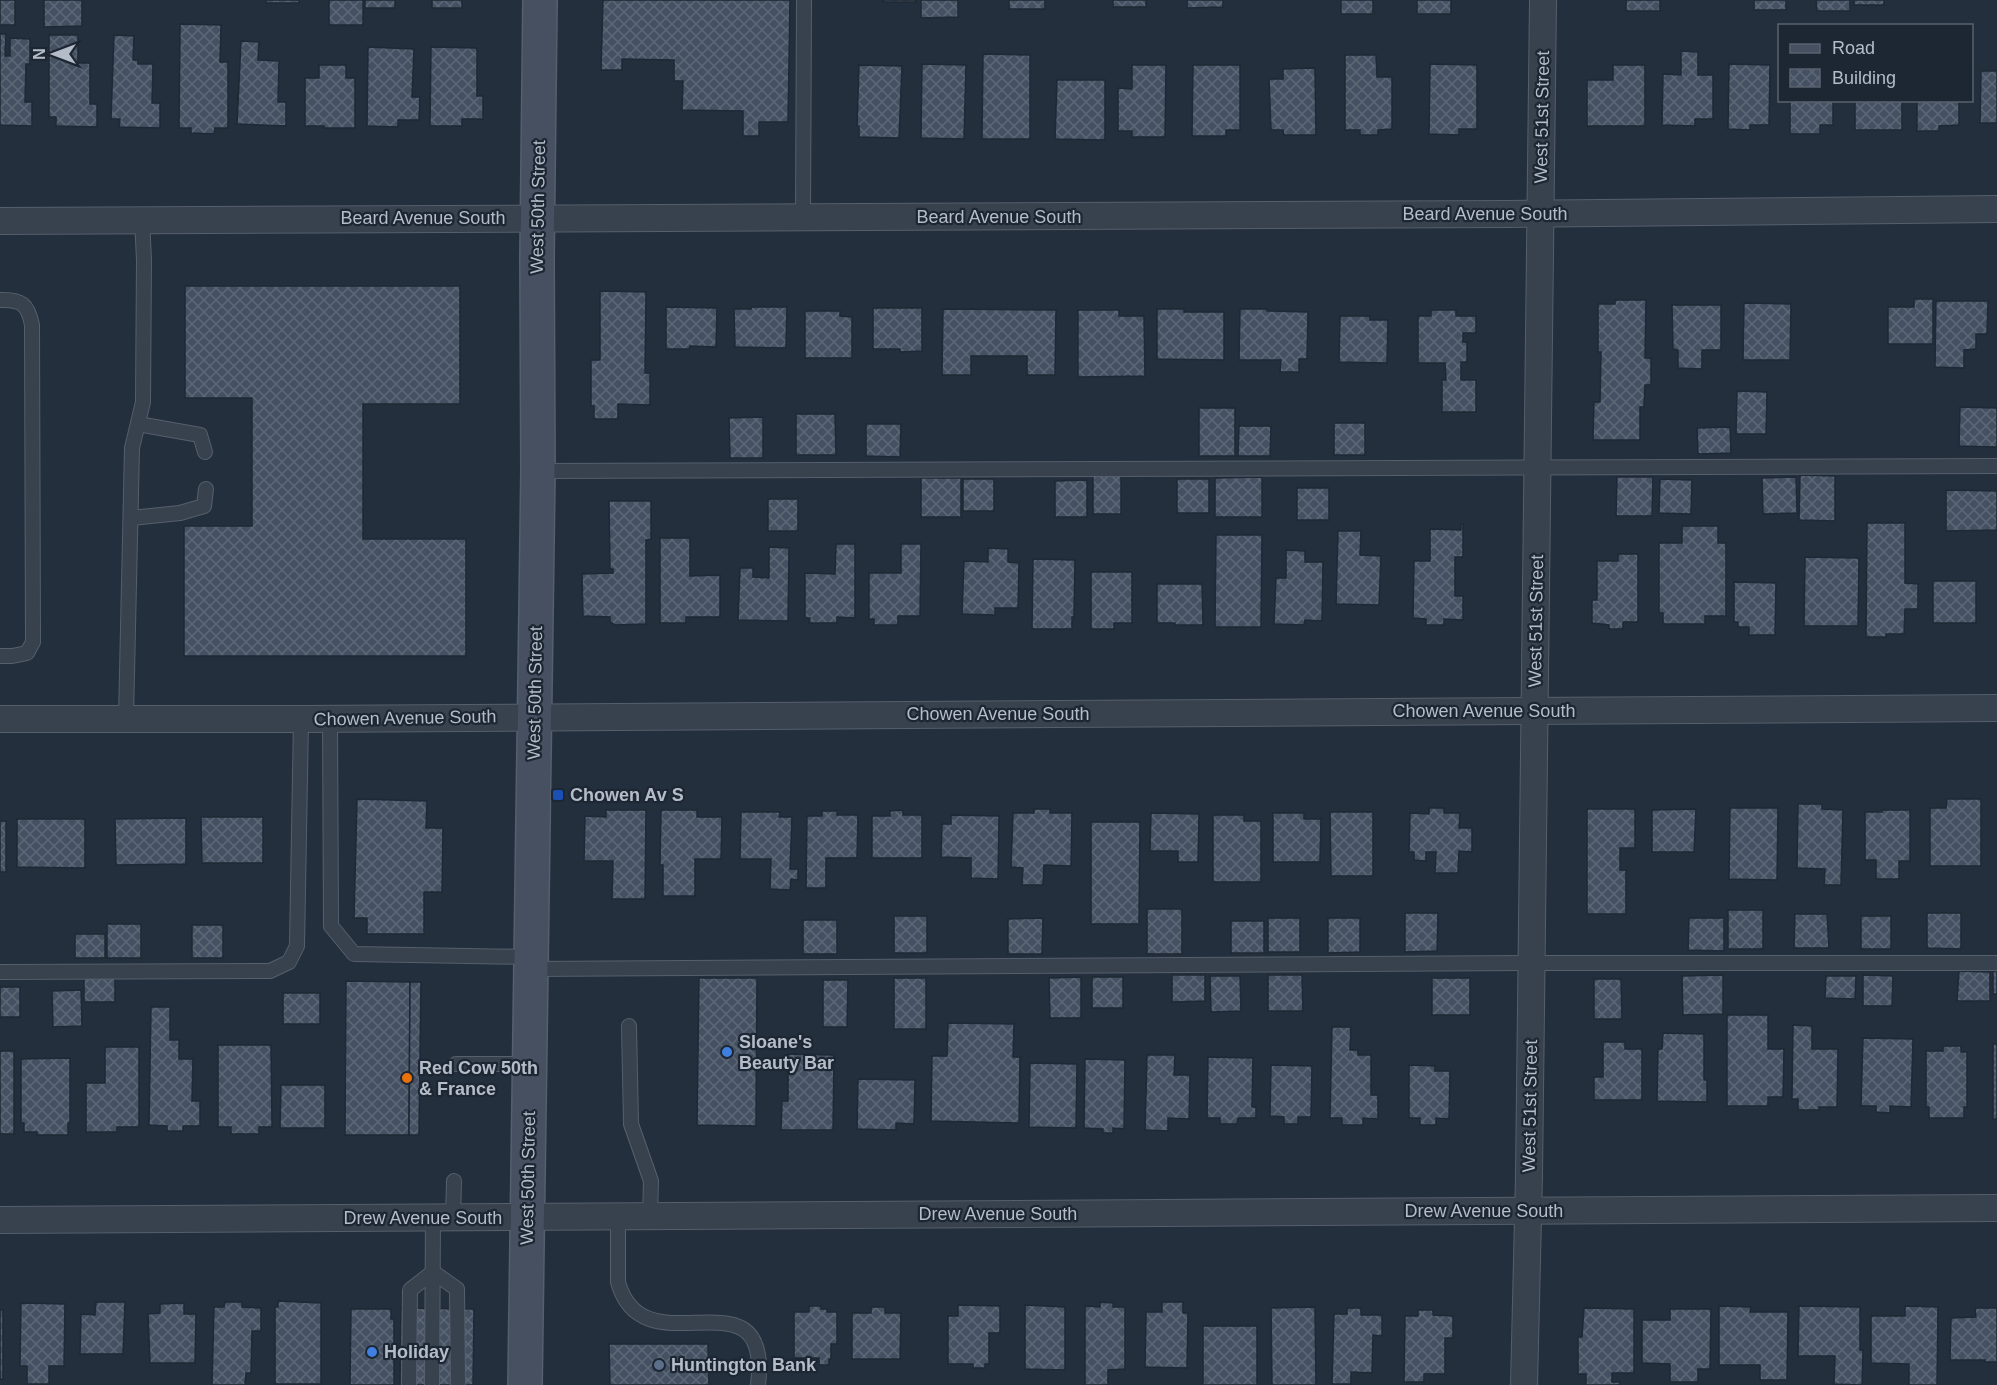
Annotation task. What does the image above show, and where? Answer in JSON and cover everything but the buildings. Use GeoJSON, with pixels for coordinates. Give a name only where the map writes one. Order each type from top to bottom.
{"type":"FeatureCollection","features":[{"type":"Feature","properties":{"kind":"main road","name":"West 50th Street"},"geometry":{"type":"LineString","coordinates":[[525,1385],[538,471],[537,218],[540,0]]}},
{"type":"Feature","properties":{"kind":"street","name":"West 51st Street"},"geometry":{"type":"LineString","coordinates":[[1524,1385],[1529,1211],[1543,0]]}},
{"type":"Feature","properties":{"kind":"street","name":"Beard Avenue South"},"geometry":{"type":"LineString","coordinates":[[0,220],[1541,214],[1997,209]]}},
{"type":"Feature","properties":{"kind":"street","name":"Chowen Avenue South"},"geometry":{"type":"LineString","coordinates":[[0,719],[1997,708]]}},
{"type":"Feature","properties":{"kind":"street","name":"Drew Avenue South"},"geometry":{"type":"LineString","coordinates":[[0,1220],[1997,1208]]}},
{"type":"Feature","properties":{"kind":"lane"},"geometry":{"type":"LineString","coordinates":[[803,218],[804,0]]}},
{"type":"Feature","properties":{"kind":"lane"},"geometry":{"type":"LineString","coordinates":[[126,718],[132,448],[143,402],[142,219]]}},
{"type":"Feature","properties":{"kind":"lane"},"geometry":{"type":"LineString","coordinates":[[0,300],[23,303],[30,313],[32,325],[33,642],[27,652],[0,656]]}},
{"type":"Feature","properties":{"kind":"lane"},"geometry":{"type":"LineString","coordinates":[[138,424],[200,435],[205,452]]}},
{"type":"Feature","properties":{"kind":"lane"},"geometry":{"type":"LineString","coordinates":[[538,471],[1997,466]]}},
{"type":"Feature","properties":{"kind":"lane"},"geometry":{"type":"LineString","coordinates":[[131,518],[180,513],[204,506],[206,489]]}},
{"type":"Feature","properties":{"kind":"lane"},"geometry":{"type":"LineString","coordinates":[[330,718],[331,926],[354,954],[531,963],[1997,963]]}},
{"type":"Feature","properties":{"kind":"lane"},"geometry":{"type":"LineString","coordinates":[[0,972],[270,970],[289,962],[297,946],[301,719]]}},
{"type":"Feature","properties":{"kind":"lane"},"geometry":{"type":"LineString","coordinates":[[629,1026],[631,1124],[651,1181],[650,1216]]}},
{"type":"Feature","properties":{"kind":"lane"},"geometry":{"type":"LineString","coordinates":[[456,1064],[530,1064]]}},
{"type":"Feature","properties":{"kind":"lane"},"geometry":{"type":"LineString","coordinates":[[432,1385],[433,1272],[443,1218],[454,1181]]}},
{"type":"Feature","properties":{"kind":"lane"},"geometry":{"type":"LineString","coordinates":[[618,1216],[618,1282],[621,1293],[636,1312],[657,1322],[725,1323],[738,1325],[747,1330],[758,1352],[758,1385]]}},
{"type":"Feature","properties":{"kind":"lane"},"geometry":{"type":"LineString","coordinates":[[409,1385],[410,1290],[433,1272]]}},
{"type":"Feature","properties":{"kind":"lane"},"geometry":{"type":"LineString","coordinates":[[433,1272],[457,1289],[458,1385]]}},
{"type":"Feature","properties":{"kind":"place","name":"Chowen Av S"},"geometry":{"type":"Point","coordinates":[558,795]}},
{"type":"Feature","properties":{"kind":"place","name":"Sloane's Beauty Bar"},"geometry":{"type":"Point","coordinates":[727,1052]}},
{"type":"Feature","properties":{"kind":"place","name":"Red Cow 50th & France"},"geometry":{"type":"Point","coordinates":[407,1078]}},
{"type":"Feature","properties":{"kind":"place","name":"Holiday"},"geometry":{"type":"Point","coordinates":[372,1352]}},
{"type":"Feature","properties":{"kind":"place","name":"Huntington Bank"},"geometry":{"type":"Point","coordinates":[659,1365]}}]}
